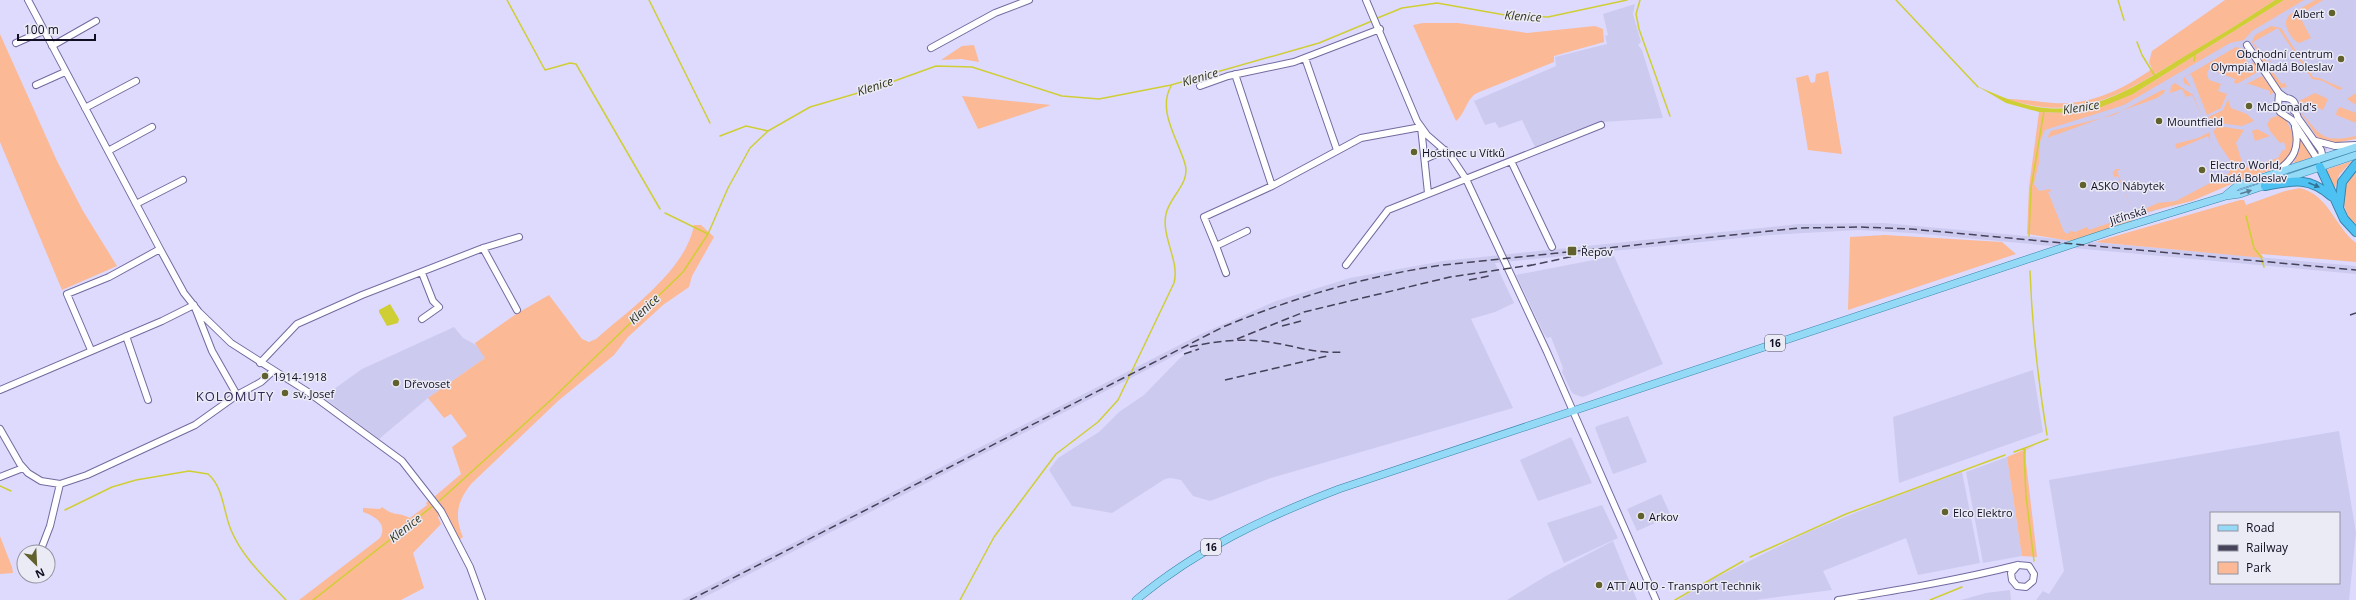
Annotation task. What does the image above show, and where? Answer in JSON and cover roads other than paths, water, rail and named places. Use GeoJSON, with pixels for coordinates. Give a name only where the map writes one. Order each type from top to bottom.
{"type":"FeatureCollection","features":[{"type":"Feature","properties":{"kind":"highway"},"geometry":{"type":"LineString","coordinates":[[2319,164],[2333,198],[2348,225],[2356,232]]}},
{"type":"Feature","properties":{"kind":"highway"},"geometry":{"type":"LineString","coordinates":[[2339,209],[2342,182],[2356,164]]}},
{"type":"Feature","properties":{"kind":"highway"},"geometry":{"type":"LineString","coordinates":[[2265,186],[2301,181],[2320,187],[2333,198]]}},
{"type":"Feature","properties":{"kind":"main road","name":"Jičínská"},"geometry":{"type":"LineString","coordinates":[[1572,412],[2036,257],[2226,196],[2240,194],[2265,186],[2319,164],[2356,146]]}},
{"type":"Feature","properties":{"kind":"main road","name":"Jičínská"},"geometry":{"type":"LineString","coordinates":[[2226,196],[2237,186],[2273,175],[2356,155]]}},
{"type":"Feature","properties":{"kind":"main road","name":"16"},"geometry":{"type":"LineString","coordinates":[[1136,600],[1197,555],[1292,507],[1361,481],[1572,412]]}},
{"type":"Feature","properties":{"kind":"street"},"geometry":{"type":"LineString","coordinates":[[28,0],[43,31],[160,249],[194,305],[210,324],[231,343],[260,363],[308,392],[402,461],[441,511],[470,568],[482,600]]}},
{"type":"Feature","properties":{"kind":"street"},"geometry":{"type":"LineString","coordinates":[[931,48],[995,13],[1028,0]]}},
{"type":"Feature","properties":{"kind":"street"},"geometry":{"type":"LineString","coordinates":[[1366,0],[1373,13],[1421,127],[1427,135],[1445,150],[1466,179],[1656,600]]}},
{"type":"Feature","properties":{"kind":"street"},"geometry":{"type":"LineString","coordinates":[[52,46],[96,21]]}},
{"type":"Feature","properties":{"kind":"street"},"geometry":{"type":"LineString","coordinates":[[1200,86],[1236,74],[1305,58],[1379,27]]}},
{"type":"Feature","properties":{"kind":"street"},"geometry":{"type":"LineString","coordinates":[[16,43],[43,31]]}},
{"type":"Feature","properties":{"kind":"street"},"geometry":{"type":"LineString","coordinates":[[2247,45],[2279,93],[2294,101],[2298,118],[2321,150],[2322,154],[2319,164]]}},
{"type":"Feature","properties":{"kind":"street"},"geometry":{"type":"LineString","coordinates":[[1305,58],[1336,150]]}},
{"type":"Feature","properties":{"kind":"street"},"geometry":{"type":"LineString","coordinates":[[36,85],[65,72]]}},
{"type":"Feature","properties":{"kind":"street"},"geometry":{"type":"LineString","coordinates":[[1236,74],[1272,186]]}},
{"type":"Feature","properties":{"kind":"street"},"geometry":{"type":"LineString","coordinates":[[85,108],[136,81]]}},
{"type":"Feature","properties":{"kind":"street"},"geometry":{"type":"LineString","coordinates":[[2279,93],[2280,101],[2278,109],[2294,124],[2319,164]]}},
{"type":"Feature","properties":{"kind":"street"},"geometry":{"type":"LineString","coordinates":[[2280,101],[2286,98]]}},
{"type":"Feature","properties":{"kind":"street"},"geometry":{"type":"LineString","coordinates":[[2284,115],[2290,115],[2295,109]]}},
{"type":"Feature","properties":{"kind":"street","name":"Jičínská"},"geometry":{"type":"LineString","coordinates":[[2273,175],[2295,155],[2298,143],[2294,124]]}},
{"type":"Feature","properties":{"kind":"street"},"geometry":{"type":"LineString","coordinates":[[1346,265],[1388,210],[1601,125]]}},
{"type":"Feature","properties":{"kind":"street"},"geometry":{"type":"LineString","coordinates":[[108,151],[152,127]]}},
{"type":"Feature","properties":{"kind":"street"},"geometry":{"type":"LineString","coordinates":[[1226,273],[1204,217],[1272,186],[1360,138],[1421,127]]}},
{"type":"Feature","properties":{"kind":"street"},"geometry":{"type":"LineString","coordinates":[[1421,127],[1428,193]]}},
{"type":"Feature","properties":{"kind":"street"},"geometry":{"type":"LineString","coordinates":[[2313,139],[2327,145],[2356,146]]}},
{"type":"Feature","properties":{"kind":"street"},"geometry":{"type":"LineString","coordinates":[[1425,158],[1445,150]]}},
{"type":"Feature","properties":{"kind":"street"},"geometry":{"type":"LineString","coordinates":[[1511,161],[1552,247]]}},
{"type":"Feature","properties":{"kind":"street"},"geometry":{"type":"LineString","coordinates":[[136,204],[182,180]]}},
{"type":"Feature","properties":{"kind":"street"},"geometry":{"type":"LineString","coordinates":[[1216,246],[1248,231]]}},
{"type":"Feature","properties":{"kind":"street"},"geometry":{"type":"LineString","coordinates":[[260,363],[297,324],[362,295],[422,273],[483,248],[519,237]]}},
{"type":"Feature","properties":{"kind":"street"},"geometry":{"type":"LineString","coordinates":[[483,248],[517,310]]}},
{"type":"Feature","properties":{"kind":"street"},"geometry":{"type":"LineString","coordinates":[[91,350],[67,294],[109,277],[160,249]]}},
{"type":"Feature","properties":{"kind":"street"},"geometry":{"type":"LineString","coordinates":[[422,273],[433,301],[439,307],[422,319]]}},
{"type":"Feature","properties":{"kind":"street"},"geometry":{"type":"LineString","coordinates":[[0,390],[194,305]]}},
{"type":"Feature","properties":{"kind":"street"},"geometry":{"type":"LineString","coordinates":[[194,305],[212,350],[237,395]]}},
{"type":"Feature","properties":{"kind":"street"},"geometry":{"type":"LineString","coordinates":[[126,336],[148,400]]}},
{"type":"Feature","properties":{"kind":"street"},"geometry":{"type":"LineString","coordinates":[[0,429],[24,468],[41,481],[60,484],[87,475],[195,425],[237,395],[261,382],[273,371]]}},
{"type":"Feature","properties":{"kind":"street"},"geometry":{"type":"LineString","coordinates":[[0,477],[24,468]]}},
{"type":"Feature","properties":{"kind":"street"},"geometry":{"type":"LineString","coordinates":[[43,544],[50,526],[60,484]]}},
{"type":"Feature","properties":{"kind":"street"},"geometry":{"type":"LineString","coordinates":[[1838,600],[1939,583],[2024,564],[2030,568],[2034,579],[2026,587],[2019,587],[2005,575],[1994,571]]}},
{"type":"Feature","properties":{"kind":"street"},"geometry":{"type":"LineString","coordinates":[[2013,583],[2011,573],[2018,565]]}},
{"type":"Feature","properties":{"kind":"water","name":"Klenice"},"geometry":{"type":"Polygon","coordinates":[[[2275,0],[2284,0],[2133,94],[2101,107],[2074,113],[2039,112],[2006,103],[1977,86],[2019,103],[2037,107],[2065,108],[2084,106],[2102,101],[2153,76],[2275,0]]]}},
{"type":"Feature","properties":{"kind":"water"},"geometry":{"type":"Polygon","coordinates":[[[390,304],[399,319],[398,323],[387,326],[379,310],[390,304]]]}},
{"type":"Feature","properties":{"kind":"waterway"},"geometry":{"type":"LineString","coordinates":[[507,0],[545,70],[570,63],[576,64],[660,209]]}},
{"type":"Feature","properties":{"kind":"waterway"},"geometry":{"type":"LineString","coordinates":[[649,0],[710,123]]}},
{"type":"Feature","properties":{"kind":"waterway","name":"Klenice"},"geometry":{"type":"LineString","coordinates":[[1375,19],[1402,8],[1437,3],[1505,15],[1548,17],[1627,0]]}},
{"type":"Feature","properties":{"kind":"waterway"},"geometry":{"type":"LineString","coordinates":[[1640,0],[1636,14],[1639,29],[1670,116]]}},
{"type":"Feature","properties":{"kind":"waterway","name":"Klenice"},"geometry":{"type":"LineString","coordinates":[[1896,0],[1978,87]]}},
{"type":"Feature","properties":{"kind":"waterway"},"geometry":{"type":"LineString","coordinates":[[2118,0],[2124,20]]}},
{"type":"Feature","properties":{"kind":"waterway","name":"Klenice"},"geometry":{"type":"LineString","coordinates":[[437,503],[552,399],[683,272],[708,234],[728,188],[750,148],[768,131],[810,107],[875,88],[936,66],[972,67],[1062,96],[1099,99],[1171,85],[1319,43],[1372,21]]}},
{"type":"Feature","properties":{"kind":"waterway"},"geometry":{"type":"LineString","coordinates":[[2137,42],[2142,55],[2155,76]]}},
{"type":"Feature","properties":{"kind":"waterway"},"geometry":{"type":"LineString","coordinates":[[2194,61],[2195,55]]}},
{"type":"Feature","properties":{"kind":"waterway"},"geometry":{"type":"LineString","coordinates":[[960,600],[994,537],[1056,454],[1098,422],[1118,400],[1174,283],[1175,266],[1165,223],[1168,208],[1182,184],[1186,171],[1182,154],[1167,115],[1167,96],[1171,86]]}},
{"type":"Feature","properties":{"kind":"waterway"},"geometry":{"type":"LineString","coordinates":[[2029,236],[2031,188],[2044,111]]}},
{"type":"Feature","properties":{"kind":"waterway"},"geometry":{"type":"LineString","coordinates":[[720,136],[746,126],[768,131]]}},
{"type":"Feature","properties":{"kind":"waterway"},"geometry":{"type":"LineString","coordinates":[[665,213],[708,234]]}},
{"type":"Feature","properties":{"kind":"waterway"},"geometry":{"type":"LineString","coordinates":[[2246,216],[2254,248],[2261,257],[2264,267]]}},
{"type":"Feature","properties":{"kind":"waterway"},"geometry":{"type":"LineString","coordinates":[[2030,271],[2036,353],[2047,435]]}},
{"type":"Feature","properties":{"kind":"waterway"},"geometry":{"type":"LineString","coordinates":[[2034,561],[2026,496],[2024,455],[2025,448],[2048,439]]}},
{"type":"Feature","properties":{"kind":"waterway"},"geometry":{"type":"LineString","coordinates":[[2014,452],[2025,448]]}},
{"type":"Feature","properties":{"kind":"waterway"},"geometry":{"type":"LineString","coordinates":[[1750,557],[1846,514],[2005,455]]}},
{"type":"Feature","properties":{"kind":"waterway"},"geometry":{"type":"LineString","coordinates":[[65,510],[112,487],[136,480],[189,471],[208,474],[217,486],[228,523],[241,549],[255,567],[286,600]]}},
{"type":"Feature","properties":{"kind":"waterway"},"geometry":{"type":"LineString","coordinates":[[0,486],[11,491]]}},
{"type":"Feature","properties":{"kind":"waterway","name":"Klenice"},"geometry":{"type":"LineString","coordinates":[[313,600],[434,505]]}},
{"type":"Feature","properties":{"kind":"waterway"},"geometry":{"type":"LineString","coordinates":[[1675,600],[1743,561]]}},
{"type":"Feature","properties":{"kind":"waterway"},"geometry":{"type":"LineString","coordinates":[[1930,600],[1962,587]]}},
{"type":"Feature","properties":{"kind":"railway"},"geometry":{"type":"LineString","coordinates":[[690,600],[1223,327],[1304,297],[1386,275],[1443,265],[1799,228],[1858,227],[1911,229],[2356,270]]}},
{"type":"Feature","properties":{"kind":"railway"},"geometry":{"type":"LineString","coordinates":[[1528,266],[1574,256]]}},
{"type":"Feature","properties":{"kind":"railway"},"geometry":{"type":"LineString","coordinates":[[1237,339],[1304,312],[1450,277],[1532,265]]}},
{"type":"Feature","properties":{"kind":"railway"},"geometry":{"type":"LineString","coordinates":[[1469,280],[1489,276]]}},
{"type":"Feature","properties":{"kind":"railway"},"geometry":{"type":"LineString","coordinates":[[2350,315],[2356,313]]}},
{"type":"Feature","properties":{"kind":"railway"},"geometry":{"type":"LineString","coordinates":[[1282,326],[1301,321]]}},
{"type":"Feature","properties":{"kind":"railway"},"geometry":{"type":"LineString","coordinates":[[1190,347],[1209,343],[1249,340],[1269,342],[1314,351],[1344,352]]}},
{"type":"Feature","properties":{"kind":"railway"},"geometry":{"type":"LineString","coordinates":[[1184,354],[1199,349]]}},
{"type":"Feature","properties":{"kind":"railway"},"geometry":{"type":"LineString","coordinates":[[1225,380],[1327,356]]}},
{"type":"Feature","properties":{"kind":"place","name":"Albert"},"geometry":{"type":"Point","coordinates":[2332,13]}},
{"type":"Feature","properties":{"kind":"place","name":"Obchodní centrum Olympia Mladá Boleslav"},"geometry":{"type":"Point","coordinates":[2341,59]}},
{"type":"Feature","properties":{"kind":"place","name":"McDonald's"},"geometry":{"type":"Point","coordinates":[2249,106]}},
{"type":"Feature","properties":{"kind":"place","name":"Mountfield"},"geometry":{"type":"Point","coordinates":[2159,121]}},
{"type":"Feature","properties":{"kind":"place","name":"Hostinec u Vítků"},"geometry":{"type":"Point","coordinates":[1414,152]}},
{"type":"Feature","properties":{"kind":"place","name":"Electro World, Mladá Boleslav"},"geometry":{"type":"Point","coordinates":[2202,170]}},
{"type":"Feature","properties":{"kind":"place","name":"ASKO Nábytek"},"geometry":{"type":"Point","coordinates":[2083,185]}},
{"type":"Feature","properties":{"kind":"place","name":"Řepov"},"geometry":{"type":"Point","coordinates":[1572,251]}},
{"type":"Feature","properties":{"kind":"place","name":"1914-1918"},"geometry":{"type":"Point","coordinates":[265,376]}},
{"type":"Feature","properties":{"kind":"place","name":"Dřevoset"},"geometry":{"type":"Point","coordinates":[396,383]}},
{"type":"Feature","properties":{"kind":"place","name":"sv, Josef"},"geometry":{"type":"Point","coordinates":[285,393]}},
{"type":"Feature","properties":{"kind":"place","name":"Elco Elektro"},"geometry":{"type":"Point","coordinates":[1945,512]}},
{"type":"Feature","properties":{"kind":"place","name":"Arkov"},"geometry":{"type":"Point","coordinates":[1641,516]}},
{"type":"Feature","properties":{"kind":"place","name":"ATT AUTO - Transport Technik"},"geometry":{"type":"Point","coordinates":[1599,585]}},
{"type":"Feature","properties":{"kind":"district","name":"KOLOMUTY"},"geometry":{"type":"Point","coordinates":[235,396]}}]}
